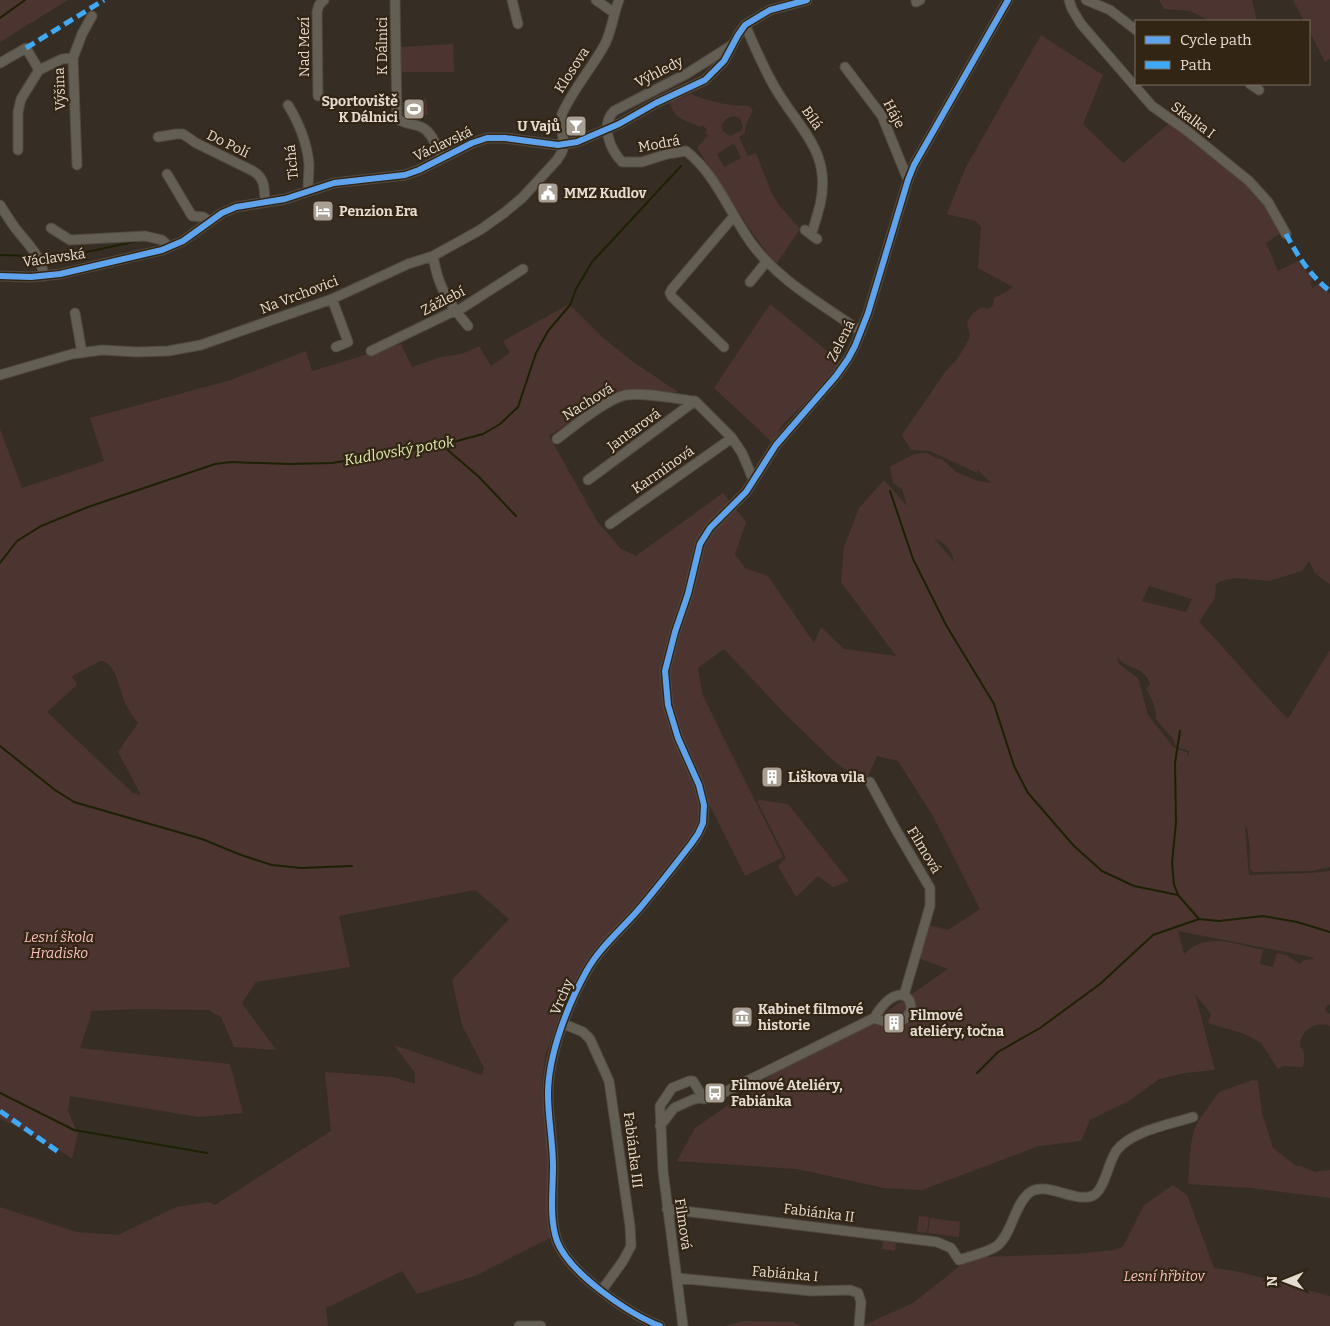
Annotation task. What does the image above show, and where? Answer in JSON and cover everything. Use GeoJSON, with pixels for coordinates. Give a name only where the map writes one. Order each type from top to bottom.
{"type":"FeatureCollection","features":[{"type":"Feature","properties":{"kind":"street","name":"Nad Mezí"},"geometry":{"type":"LineString","coordinates":[[318,96],[317,12],[319,5],[324,0]]}},
{"type":"Feature","properties":{"kind":"street","name":"K Dálnici"},"geometry":{"type":"LineString","coordinates":[[395,0],[398,118],[401,122],[424,128],[429,133],[442,158]]}},
{"type":"Feature","properties":{"kind":"street"},"geometry":{"type":"LineString","coordinates":[[512,0],[518,24]]}},
{"type":"Feature","properties":{"kind":"street"},"geometry":{"type":"LineString","coordinates":[[596,0],[614,12]]}},
{"type":"Feature","properties":{"kind":"street","name":"Klosova"},"geometry":{"type":"LineString","coordinates":[[564,144],[561,125],[562,114],[606,42],[619,0]]}},
{"type":"Feature","properties":{"kind":"street"},"geometry":{"type":"LineString","coordinates":[[770,0],[770,10]]}},
{"type":"Feature","properties":{"kind":"street","name":"Václavská"},"geometry":{"type":"LineString","coordinates":[[0,276],[44,276],[75,271],[169,248],[188,238],[210,221],[236,207],[285,199],[334,183],[405,175],[420,170],[472,143],[487,138],[496,137],[554,145],[577,142],[607,130],[656,103],[710,77],[724,61],[745,25],[770,10],[807,0]]}},
{"type":"Feature","properties":{"kind":"street"},"geometry":{"type":"LineString","coordinates":[[916,0],[916,2],[920,0]]}},
{"type":"Feature","properties":{"kind":"street","name":"Zelená"},"geometry":{"type":"LineString","coordinates":[[665,671],[670,647],[688,594],[700,544],[710,528],[738,502],[776,446],[836,376],[848,359],[861,332],[875,291],[914,165],[1008,0]]}},
{"type":"Feature","properties":{"kind":"street","name":"Skalka I"},"geometry":{"type":"LineString","coordinates":[[1069,0],[1081,24],[1152,106],[1186,130],[1249,181],[1268,202],[1286,234]]}},
{"type":"Feature","properties":{"kind":"street"},"geometry":{"type":"LineString","coordinates":[[1086,0],[1110,10],[1135,29]]}},
{"type":"Feature","properties":{"kind":"street","name":"Výšina"},"geometry":{"type":"LineString","coordinates":[[77,165],[73,58],[82,34],[92,16]]}},
{"type":"Feature","properties":{"kind":"street","name":"Bílá"},"geometry":{"type":"LineString","coordinates":[[745,25],[772,84],[812,144],[819,158],[822,172],[822,192],[811,234]]}},
{"type":"Feature","properties":{"kind":"street","name":"Výhledy"},"geometry":{"type":"LineString","coordinates":[[607,130],[607,119],[614,111],[688,74],[734,44]]}},
{"type":"Feature","properties":{"kind":"street"},"geometry":{"type":"LineString","coordinates":[[0,63],[26,48],[39,70]]}},
{"type":"Feature","properties":{"kind":"street"},"geometry":{"type":"LineString","coordinates":[[18,150],[18,112],[21,99],[39,70],[62,59],[73,58]]}},
{"type":"Feature","properties":{"kind":"street","name":"Háje"},"geometry":{"type":"LineString","coordinates":[[845,67],[882,116],[908,180]]}},
{"type":"Feature","properties":{"kind":"street"},"geometry":{"type":"LineString","coordinates":[[1252,85],[1259,90]]}},
{"type":"Feature","properties":{"kind":"street","name":"Tichá"},"geometry":{"type":"LineString","coordinates":[[288,104],[305,140],[308,163],[308,191]]}},
{"type":"Feature","properties":{"kind":"street","name":"Modrá"},"geometry":{"type":"LineString","coordinates":[[607,130],[613,151],[622,162],[642,162],[667,154],[686,152],[700,162],[752,245],[767,261],[793,285],[861,332]]}},
{"type":"Feature","properties":{"kind":"street","name":"Do Polí"},"geometry":{"type":"LineString","coordinates":[[158,137],[184,134],[196,143],[253,171],[263,181],[265,202]]}},
{"type":"Feature","properties":{"kind":"street","name":"Na Vrchovici"},"geometry":{"type":"LineString","coordinates":[[0,375],[44,362],[102,350],[168,352],[201,345],[332,299],[408,264],[433,256],[480,230],[522,198],[557,160],[564,144]]}},
{"type":"Feature","properties":{"kind":"street"},"geometry":{"type":"LineString","coordinates":[[167,174],[192,216],[203,217],[210,221]]}},
{"type":"Feature","properties":{"kind":"street"},"geometry":{"type":"LineString","coordinates":[[0,205],[14,227],[34,250],[40,260],[44,276]]}},
{"type":"Feature","properties":{"kind":"street"},"geometry":{"type":"LineString","coordinates":[[724,347],[719,336],[672,297],[670,293],[734,216]]}},
{"type":"Feature","properties":{"kind":"street","name":"Václavská"},"geometry":{"type":"LineString","coordinates":[[51,228],[70,240],[146,236],[162,240],[169,248]]}},
{"type":"Feature","properties":{"kind":"street"},"geometry":{"type":"LineString","coordinates":[[433,256],[437,279],[444,294],[468,326]]}},
{"type":"Feature","properties":{"kind":"street"},"geometry":{"type":"LineString","coordinates":[[750,282],[767,261]]}},
{"type":"Feature","properties":{"kind":"street","name":"Zážlebí"},"geometry":{"type":"LineString","coordinates":[[371,351],[456,311],[523,269]]}},
{"type":"Feature","properties":{"kind":"street"},"geometry":{"type":"LineString","coordinates":[[332,299],[348,342],[336,347]]}},
{"type":"Feature","properties":{"kind":"street"},"geometry":{"type":"LineString","coordinates":[[75,313],[82,353]]}},
{"type":"Feature","properties":{"kind":"street","name":"Nachová"},"geometry":{"type":"LineString","coordinates":[[557,439],[611,401],[625,395],[654,396],[696,402]]}},
{"type":"Feature","properties":{"kind":"street"},"geometry":{"type":"LineString","coordinates":[[696,402],[732,438],[742,453],[753,479]]}},
{"type":"Feature","properties":{"kind":"street","name":"Jantarová"},"geometry":{"type":"LineString","coordinates":[[588,480],[696,402]]}},
{"type":"Feature","properties":{"kind":"street","name":"Karmínová"},"geometry":{"type":"LineString","coordinates":[[610,524],[732,438]]}},
{"type":"Feature","properties":{"kind":"street","name":"Vrchy"},"geometry":{"type":"LineString","coordinates":[[660,1326],[644,1320],[617,1303],[581,1274],[566,1258],[557,1242],[553,1208],[553,1150],[548,1092],[549,1072],[554,1050],[574,995],[595,958],[639,910],[691,844],[703,823],[702,794],[678,738],[668,705],[665,671]]}},
{"type":"Feature","properties":{"kind":"street","name":"Filmová"},"geometry":{"type":"LineString","coordinates":[[870,782],[930,888],[930,906],[904,995],[910,1000],[912,1009],[906,1017],[898,1021],[890,1022],[874,1018]]}},
{"type":"Feature","properties":{"kind":"street"},"geometry":{"type":"LineString","coordinates":[[660,1126],[674,1108],[694,1099],[717,1096],[874,1018],[889,999],[904,995]]}},
{"type":"Feature","properties":{"kind":"street","name":"Fabiánka III"},"geometry":{"type":"LineString","coordinates":[[564,1024],[583,1032],[590,1039],[609,1081],[613,1103],[630,1226],[631,1246],[623,1261],[602,1290]]}},
{"type":"Feature","properties":{"kind":"street","name":"Filmová"},"geometry":{"type":"LineString","coordinates":[[683,1326],[667,1209],[660,1106],[672,1088],[690,1081],[693,1081],[704,1099]]}},
{"type":"Feature","properties":{"kind":"street"},"geometry":{"type":"LineString","coordinates":[[1184,1132],[1183,1120],[1193,1117]]}},
{"type":"Feature","properties":{"kind":"street","name":"Fabiánka II"},"geometry":{"type":"LineString","coordinates":[[667,1209],[937,1242],[951,1248],[959,1260],[998,1245],[1029,1193],[1040,1189],[1079,1197],[1093,1196],[1099,1190],[1114,1155],[1121,1146],[1138,1135],[1183,1120]]}},
{"type":"Feature","properties":{"kind":"street","name":"Fabiánka I"},"geometry":{"type":"LineString","coordinates":[[677,1278],[812,1291],[850,1290],[858,1293],[861,1302],[859,1326]]}},
{"type":"Feature","properties":{"kind":"street"},"geometry":{"type":"LineString","coordinates":[[518,1326],[541,1326]]}},
{"type":"Feature","properties":{"kind":"green space"},"geometry":{"type":"Polygon","coordinates":[[[0,0],[68,0],[0,42],[0,0]]]}},
{"type":"Feature","properties":{"kind":"green space"},"geometry":{"type":"Polygon","coordinates":[[[1159,0],[1252,0],[1257,20],[1208,20],[1190,11],[1164,9],[1159,0]]]}},
{"type":"Feature","properties":{"kind":"green space"},"geometry":{"type":"Polygon","coordinates":[[[1293,0],[1330,0],[1330,59],[1325,62],[1310,32],[1310,20],[1303,20],[1293,0]]]}},
{"type":"Feature","properties":{"kind":"green space","name":"Lesní škola Hradisko"},"geometry":{"type":"Polygon","coordinates":[[[1041,35],[1103,75],[1083,124],[1123,163],[1171,122],[1245,181],[1267,204],[1282,232],[1266,243],[1278,271],[1298,261],[1312,279],[1310,283],[1313,288],[1319,283],[1330,294],[1330,584],[1317,575],[1320,569],[1316,575],[1309,561],[1302,571],[1269,581],[1236,578],[1221,581],[1216,584],[1215,598],[1199,622],[1288,719],[1330,650],[1330,867],[1310,871],[1253,872],[1250,868],[1250,849],[1247,828],[1245,827],[1249,875],[1330,871],[1330,1005],[1327,1005],[1325,1010],[1330,1014],[1330,1026],[1315,1025],[1307,1030],[1301,1038],[1300,1047],[1304,1055],[1303,1067],[1283,1066],[1278,1069],[1261,1043],[1245,1034],[1208,1023],[1211,1014],[1195,994],[1215,1070],[1185,1073],[1159,1079],[1129,1101],[1090,1120],[1081,1141],[1039,1146],[922,1190],[884,1188],[797,1169],[677,1161],[695,1128],[776,1072],[866,1026],[948,969],[912,956],[921,923],[948,930],[980,909],[933,816],[898,761],[877,756],[865,783],[836,763],[786,715],[724,649],[698,668],[703,696],[783,857],[745,876],[706,798],[698,797],[699,824],[671,863],[584,967],[569,989],[545,1056],[542,1086],[549,1160],[552,1237],[475,1276],[417,1294],[402,1271],[326,1308],[328,1326],[0,1326],[0,1207],[76,1232],[118,1235],[176,1207],[209,1202],[215,1205],[331,1131],[325,1072],[393,1077],[415,1084],[415,1073],[394,1045],[482,1075],[484,1068],[462,1025],[452,980],[509,919],[475,890],[339,916],[350,967],[256,982],[242,1003],[276,1050],[234,1047],[221,1017],[209,1010],[140,1009],[92,1011],[80,1048],[230,1064],[243,1113],[199,1117],[70,1096],[68,1111],[78,1134],[72,1158],[0,1119],[0,429],[22,488],[104,461],[90,418],[231,380],[306,351],[312,371],[401,344],[412,367],[441,357],[462,354],[479,346],[491,366],[510,353],[503,341],[569,304],[602,337],[632,361],[678,392],[615,392],[549,436],[597,521],[621,549],[636,556],[723,493],[746,522],[735,554],[745,568],[768,576],[814,643],[821,627],[844,649],[896,656],[841,582],[844,547],[859,508],[884,480],[907,506],[902,489],[893,483],[890,467],[908,457],[922,453],[942,459],[956,472],[975,480],[991,483],[977,469],[977,473],[930,451],[911,450],[902,435],[945,372],[958,358],[970,337],[967,322],[973,313],[982,307],[989,309],[993,305],[994,298],[1013,287],[978,268],[981,226],[975,221],[947,214],[965,169],[1041,35]],[[934,538],[954,562],[952,554],[947,547],[934,538]],[[1149,586],[1142,601],[1186,612],[1192,599],[1149,586]],[[1117,657],[1119,664],[1138,678],[1148,715],[1174,748],[1187,752],[1189,757],[1189,751],[1176,747],[1173,739],[1156,719],[1155,707],[1146,689],[1150,684],[1144,674],[1125,664],[1117,657]],[[100,661],[72,676],[77,685],[47,712],[133,793],[141,795],[118,752],[138,723],[125,703],[114,671],[105,662],[100,661]],[[1178,931],[1184,954],[1202,943],[1222,941],[1263,950],[1260,964],[1273,967],[1277,953],[1286,955],[1300,964],[1304,960],[1315,959],[1178,931]]]}},
{"type":"Feature","properties":{"kind":"green space"},"geometry":{"type":"Polygon","coordinates":[[[453,44],[454,72],[398,72],[399,48],[453,44]]]}},
{"type":"Feature","properties":{"kind":"green space"},"geometry":{"type":"Polygon","coordinates":[[[691,94],[719,103],[749,106],[753,111],[746,124],[745,133],[739,137],[748,156],[756,153],[772,194],[778,204],[800,229],[777,263],[767,253],[749,228],[697,148],[708,135],[705,133],[707,130],[703,125],[701,127],[677,116],[670,102],[691,94]],[[733,116],[726,119],[721,125],[723,131],[730,136],[741,131],[743,126],[740,118],[733,116]],[[734,143],[717,154],[724,167],[741,158],[734,143]]]}},
{"type":"Feature","properties":{"kind":"green space","name":"Sportoviště K Dálnici"},"geometry":{"type":"Polygon","coordinates":[[[426,99],[428,115],[404,117],[401,115],[400,103],[426,99]]]}},
{"type":"Feature","properties":{"kind":"green space"},"geometry":{"type":"Polygon","coordinates":[[[770,304],[841,362],[805,403],[783,424],[773,443],[714,388],[770,304]]]}},
{"type":"Feature","properties":{"kind":"green space"},"geometry":{"type":"Polygon","coordinates":[[[757,801],[788,804],[849,881],[833,887],[818,876],[796,897],[778,866],[786,858],[757,801]]]}},
{"type":"Feature","properties":{"kind":"green space"},"geometry":{"type":"Polygon","coordinates":[[[1253,1080],[1258,1081],[1262,1113],[1273,1148],[1296,1166],[1301,1166],[1315,1172],[1330,1170],[1330,1198],[1250,1188],[1188,1184],[1191,1144],[1194,1130],[1199,1120],[1219,1092],[1253,1080]]]}},
{"type":"Feature","properties":{"kind":"green space","name":"Lesní hřbitov"},"geometry":{"type":"Polygon","coordinates":[[[1173,1185],[1187,1195],[1214,1268],[1240,1272],[1330,1296],[1330,1326],[862,1326],[913,1303],[961,1265],[978,1257],[1075,1254],[1114,1250],[1123,1247],[1144,1205],[1173,1185]]]}},
{"type":"Feature","properties":{"kind":"green space"},"geometry":{"type":"Polygon","coordinates":[[[919,1216],[929,1217],[927,1233],[917,1232],[919,1216]]]}},
{"type":"Feature","properties":{"kind":"green space"},"geometry":{"type":"Polygon","coordinates":[[[930,1218],[960,1222],[959,1237],[928,1233],[930,1218]]]}},
{"type":"Feature","properties":{"kind":"green space"},"geometry":{"type":"Polygon","coordinates":[[[883,1239],[896,1241],[895,1251],[882,1249],[883,1239]]]}},
{"type":"Feature","properties":{"kind":"green space"},"geometry":{"type":"Polygon","coordinates":[[[745,1321],[793,1322],[801,1326],[724,1326],[745,1321]]]}},
{"type":"Feature","properties":{"kind":"waterway"},"geometry":{"type":"LineString","coordinates":[[0,18],[25,0]]}},
{"type":"Feature","properties":{"kind":"waterway","name":"Kudlovský potok"},"geometry":{"type":"LineString","coordinates":[[0,563],[17,541],[41,526],[88,507],[215,464],[231,462],[332,463],[442,445],[483,434],[500,424],[518,407],[536,353],[548,331],[570,305],[576,289],[592,262],[681,166]]}},
{"type":"Feature","properties":{"kind":"waterway"},"geometry":{"type":"LineString","coordinates":[[40,256],[77,254],[137,241]]}},
{"type":"Feature","properties":{"kind":"waterway"},"geometry":{"type":"LineString","coordinates":[[0,255],[33,256]]}},
{"type":"Feature","properties":{"kind":"waterway"},"geometry":{"type":"LineString","coordinates":[[442,445],[479,477],[516,516]]}},
{"type":"Feature","properties":{"kind":"waterway"},"geometry":{"type":"LineString","coordinates":[[890,491],[913,559],[946,625],[994,704],[1014,766],[1028,793],[1074,846],[1102,871],[1134,886],[1178,895],[1199,919],[1219,921],[1263,916],[1297,922],[1330,932]]}},
{"type":"Feature","properties":{"kind":"waterway"},"geometry":{"type":"LineString","coordinates":[[1178,894],[1174,885],[1172,863],[1176,822],[1175,763],[1180,731]]}},
{"type":"Feature","properties":{"kind":"waterway"},"geometry":{"type":"LineString","coordinates":[[0,746],[55,790],[74,802],[202,839],[272,865],[301,868],[352,866]]}},
{"type":"Feature","properties":{"kind":"waterway"},"geometry":{"type":"LineString","coordinates":[[977,1073],[998,1052],[1040,1028],[1100,984],[1153,935],[1199,919]]}},
{"type":"Feature","properties":{"kind":"waterway"},"geometry":{"type":"LineString","coordinates":[[0,1093],[74,1130],[207,1153]]}},
{"type":"Feature","properties":{"kind":"marked path"},"geometry":{"type":"LineString","coordinates":[[26,48],[104,0]]}},
{"type":"Feature","properties":{"kind":"marked path"},"geometry":{"type":"LineString","coordinates":[[1286,234],[1305,265],[1330,291]]}},
{"type":"Feature","properties":{"kind":"marked path"},"geometry":{"type":"LineString","coordinates":[[0,1111],[60,1153]]}},
{"type":"Feature","properties":{"kind":"cycle path"},"geometry":{"type":"LineString","coordinates":[[0,276],[31,277],[60,274],[162,250],[183,241],[222,213],[236,207],[285,199],[334,183],[405,175],[419,170],[472,143],[487,138],[505,138],[558,145],[577,142],[619,124],[656,103],[705,80],[724,61],[745,25],[770,10],[807,0]]}},
{"type":"Feature","properties":{"kind":"cycle path"},"geometry":{"type":"LineString","coordinates":[[660,1326],[633,1312],[601,1291],[574,1266],[557,1241],[552,1213],[553,1157],[548,1094],[551,1064],[555,1048],[572,1000],[591,963],[665,877],[691,844],[703,823],[704,805],[699,785],[678,738],[668,705],[665,671],[675,632],[688,594],[700,544],[710,528],[746,492],[776,445],[836,376],[848,359],[868,313],[914,165],[1008,0]]}},
{"type":"Feature","properties":{"kind":"place","name":"Sportoviště K Dálnici"},"geometry":{"type":"Point","coordinates":[414,109]}},
{"type":"Feature","properties":{"kind":"place","name":"U Vajů"},"geometry":{"type":"Point","coordinates":[576,126]}},
{"type":"Feature","properties":{"kind":"place","name":"MMZ Kudlov"},"geometry":{"type":"Point","coordinates":[548,193]}},
{"type":"Feature","properties":{"kind":"place","name":"Penzion Era"},"geometry":{"type":"Point","coordinates":[323,211]}},
{"type":"Feature","properties":{"kind":"place","name":"Liškova vila"},"geometry":{"type":"Point","coordinates":[772,777]}},
{"type":"Feature","properties":{"kind":"place","name":"Kabinet filmové historie"},"geometry":{"type":"Point","coordinates":[742,1017]}},
{"type":"Feature","properties":{"kind":"place","name":"Filmové ateliéry, točna"},"geometry":{"type":"Point","coordinates":[894,1023]}},
{"type":"Feature","properties":{"kind":"place","name":"Filmové Ateliéry, Fabiánka"},"geometry":{"type":"Point","coordinates":[715,1093]}}]}
